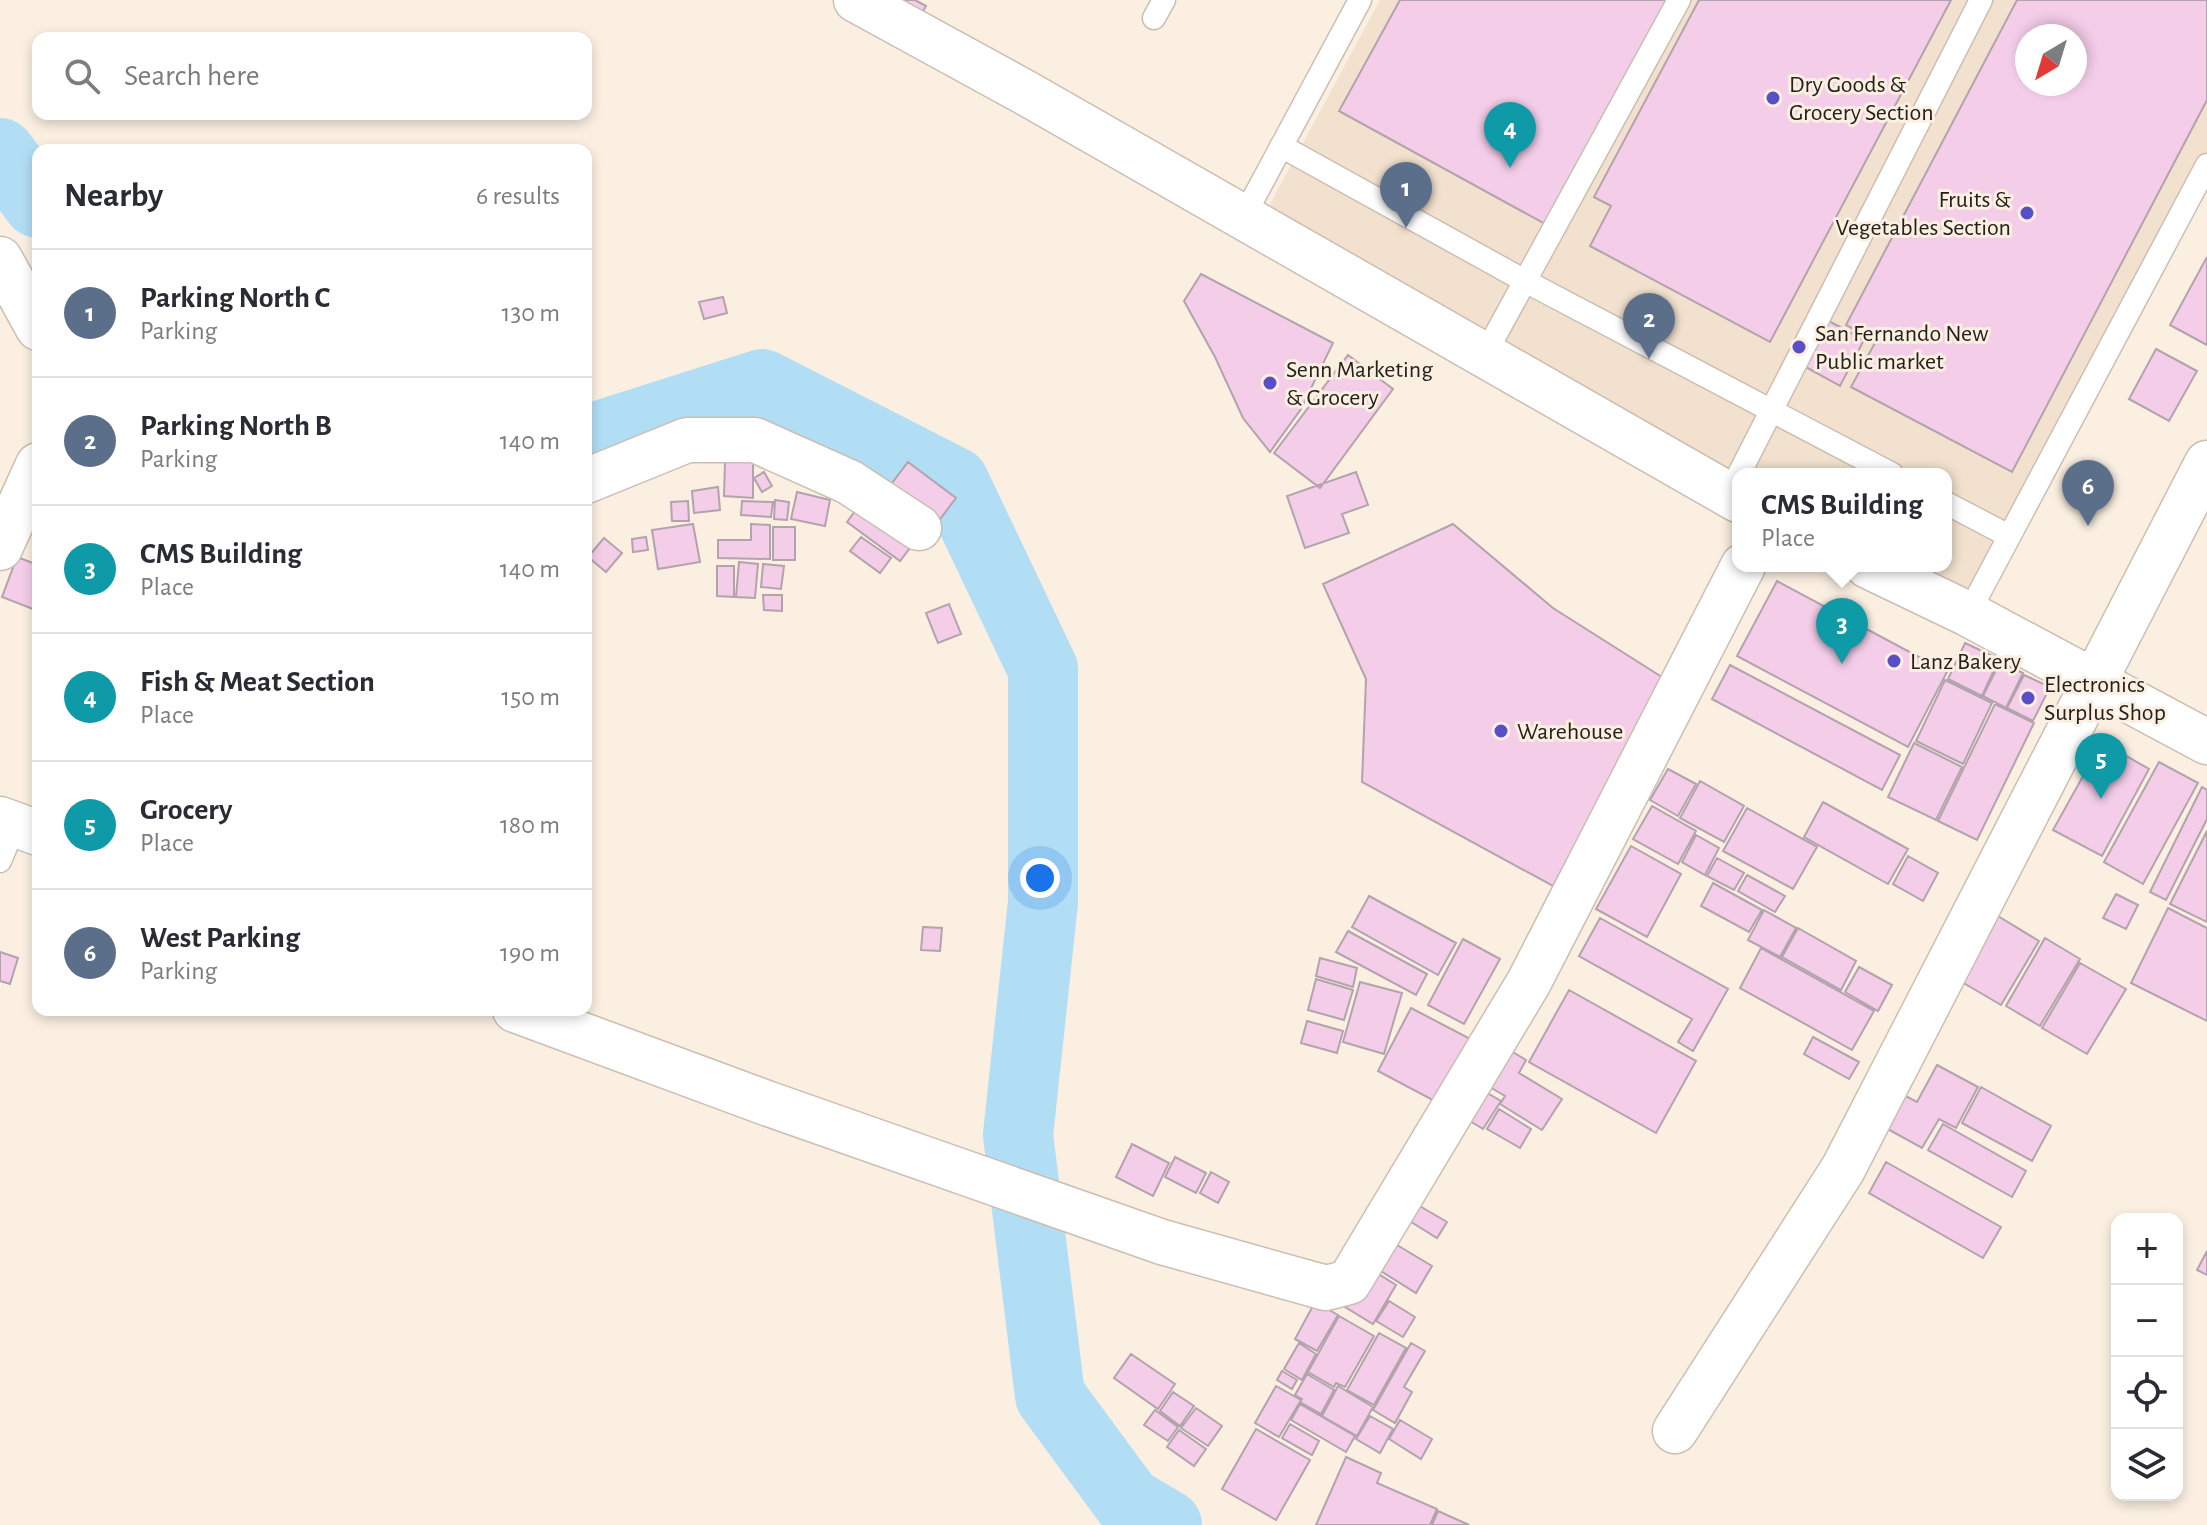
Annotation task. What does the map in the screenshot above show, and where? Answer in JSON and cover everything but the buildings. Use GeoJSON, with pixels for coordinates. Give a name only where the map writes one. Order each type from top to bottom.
{"type":"FeatureCollection","features":[{"type":"Feature","properties":{"kind":"street"},"geometry":{"type":"LineString","coordinates":[[856,0],[1485,354],[1732,484]]}},
{"type":"Feature","properties":{"kind":"street"},"geometry":{"type":"LineString","coordinates":[[0,259],[32,317]]}},
{"type":"Feature","properties":{"kind":"street"},"geometry":{"type":"LineString","coordinates":[[592,479],[687,440],[755,440],[849,482],[919,528]]}},
{"type":"Feature","properties":{"kind":"street"},"geometry":{"type":"LineString","coordinates":[[1675,1431],[1843,1169],[2207,463]]}},
{"type":"Feature","properties":{"kind":"street"},"geometry":{"type":"LineString","coordinates":[[0,548],[32,478]]}},
{"type":"Feature","properties":{"kind":"street"},"geometry":{"type":"LineString","coordinates":[[531,1016],[1162,1242],[1326,1288],[1349,1282],[1529,982],[1740,572]]}},
{"type":"Feature","properties":{"kind":"street"},"geometry":{"type":"LineString","coordinates":[[1880,572],[1968,614],[2207,742]]}},
{"type":"Feature","properties":{"kind":"lane"},"geometry":{"type":"LineString","coordinates":[[1244,216],[1360,0]]}},
{"type":"Feature","properties":{"kind":"lane"},"geometry":{"type":"LineString","coordinates":[[1485,354],[1679,0]]}},
{"type":"Feature","properties":{"kind":"lane"},"geometry":{"type":"LineString","coordinates":[[1745,468],[1981,0]]}},
{"type":"Feature","properties":{"kind":"lane"},"geometry":{"type":"LineString","coordinates":[[1281,146],[1525,281],[1881,468]]}},
{"type":"Feature","properties":{"kind":"lane"},"geometry":{"type":"LineString","coordinates":[[1968,614],[2207,165]]}},
{"type":"Feature","properties":{"kind":"lane"},"geometry":{"type":"LineString","coordinates":[[1952,506],[2009,536]]}},
{"type":"Feature","properties":{"kind":"shaded area","name":"San Fernando New Public market"},"geometry":{"type":"Polygon","coordinates":[[[1380,0],[2207,0],[2207,154],[1966,606],[1904,572],[1952,572],[1952,468],[1732,468],[1732,478],[1262,219],[1380,0]]]}},
{"type":"Feature","properties":{"kind":"waterway"},"geometry":{"type":"LineString","coordinates":[[0,153],[32,195]]}},
{"type":"Feature","properties":{"kind":"waterway"},"geometry":{"type":"LineString","coordinates":[[592,438],[762,384],[954,482],[1043,669],[1043,902],[1018,1135],[1050,1396],[1128,1502],[1167,1525]]}},
{"type":"Feature","properties":{"kind":"place","name":"Dry Goods & Grocery Section"},"geometry":{"type":"Point","coordinates":[1773,98]}},
{"type":"Feature","properties":{"kind":"place","name":"Fish & Meat Section"},"geometry":{"type":"Point","coordinates":[1510,168]}},
{"type":"Feature","properties":{"kind":"place","name":"Fruits & Vegetables Section"},"geometry":{"type":"Point","coordinates":[2027,213]}},
{"type":"Feature","properties":{"kind":"place","name":"Parking North C"},"geometry":{"type":"Point","coordinates":[1406,228]}},
{"type":"Feature","properties":{"kind":"place","name":"San Fernando New Public market"},"geometry":{"type":"Point","coordinates":[1799,347]}},
{"type":"Feature","properties":{"kind":"place","name":"Parking North B"},"geometry":{"type":"Point","coordinates":[1649,359]}},
{"type":"Feature","properties":{"kind":"place","name":"Senn Marketing & Grocery"},"geometry":{"type":"Point","coordinates":[1270,383]}},
{"type":"Feature","properties":{"kind":"place","name":"West Parking"},"geometry":{"type":"Point","coordinates":[2088,526]}},
{"type":"Feature","properties":{"kind":"place","name":"Lanz Bakery"},"geometry":{"type":"Point","coordinates":[1894,661]}},
{"type":"Feature","properties":{"kind":"place","name":"CMS Building"},"geometry":{"type":"Point","coordinates":[1842,664]}},
{"type":"Feature","properties":{"kind":"place","name":"Electronics Surplus Shop"},"geometry":{"type":"Point","coordinates":[2028,698]}},
{"type":"Feature","properties":{"kind":"place","name":"Warehouse"},"geometry":{"type":"Point","coordinates":[1501,731]}},
{"type":"Feature","properties":{"kind":"place","name":"Grocery"},"geometry":{"type":"Point","coordinates":[2101,799]}}]}
